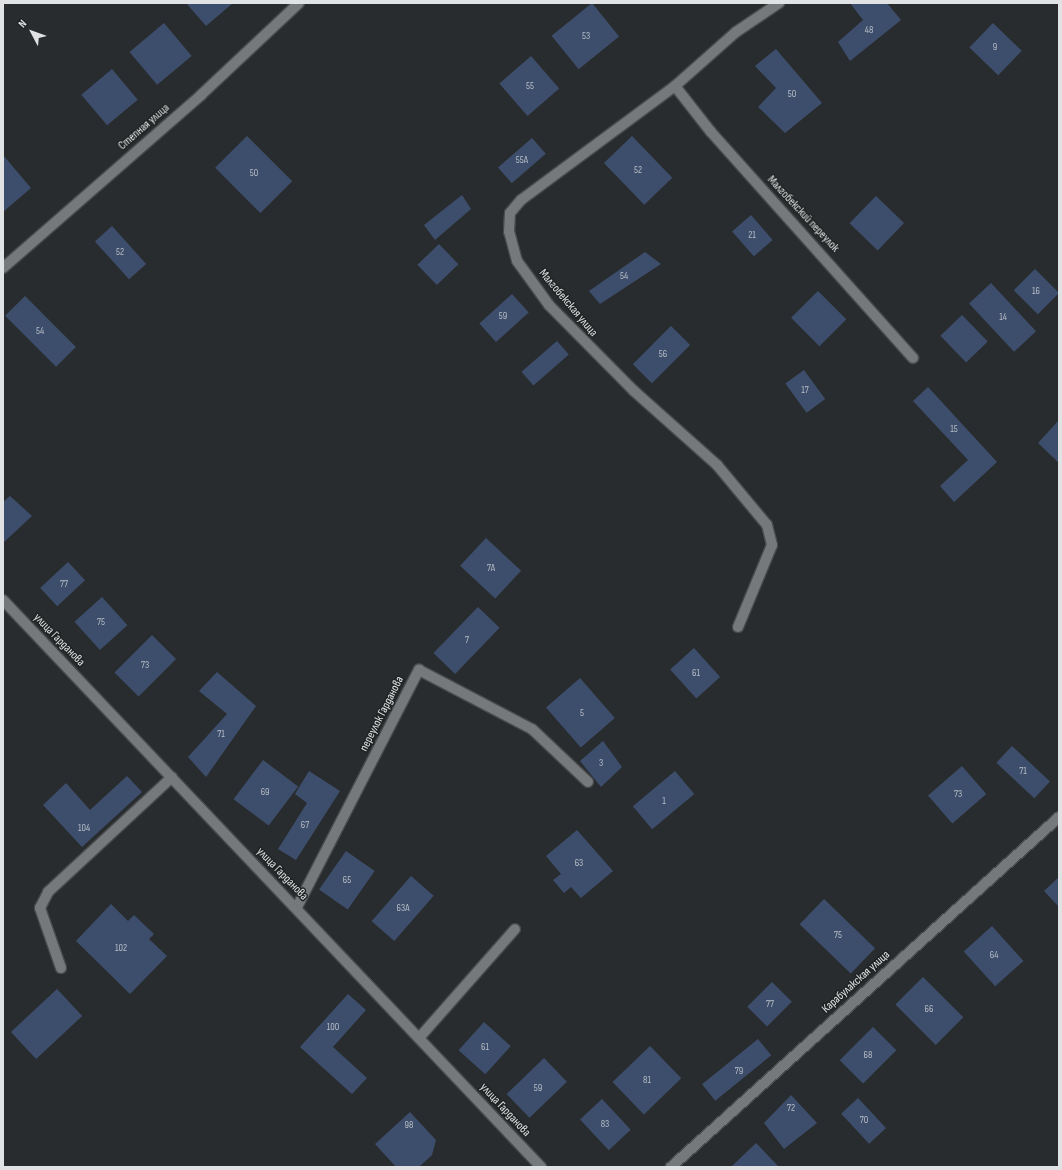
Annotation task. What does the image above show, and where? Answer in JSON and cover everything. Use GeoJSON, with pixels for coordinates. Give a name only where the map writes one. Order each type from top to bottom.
{"type":"FeatureCollection","features":[{"type":"Feature","properties":{"kind":"street","name":"Степная улица"},"geometry":{"type":"LineString","coordinates":[[3,268],[201,95],[299,3]]}},
{"type":"Feature","properties":{"kind":"street","name":"Малгобекская улица"},"geometry":{"type":"LineString","coordinates":[[738,626],[772,545],[767,525],[717,465],[629,386],[549,305],[517,261],[509,232],[510,213],[521,200],[675,86],[736,32],[779,3]]}},
{"type":"Feature","properties":{"kind":"street","name":"Малгобекский переулок"},"geometry":{"type":"LineString","coordinates":[[675,86],[716,138],[913,358]]}},
{"type":"Feature","properties":{"kind":"street","name":"улица Гарданова"},"geometry":{"type":"LineString","coordinates":[[3,600],[297,907],[541,1167]]}},
{"type":"Feature","properties":{"kind":"street","name":"переулок Гарданова"},"geometry":{"type":"LineString","coordinates":[[297,907],[419,670],[532,729],[588,782]]}},
{"type":"Feature","properties":{"kind":"street"},"geometry":{"type":"LineString","coordinates":[[61,968],[40,908],[48,892],[172,777]]}},
{"type":"Feature","properties":{"kind":"street","name":"Карабулакская улица"},"geometry":{"type":"LineString","coordinates":[[670,1167],[1059,817]]}},
{"type":"Feature","properties":{"kind":"street"},"geometry":{"type":"LineString","coordinates":[[419,1038],[515,929]]}},
{"type":"Feature","properties":{"kind":"building"},"geometry":{"type":"Polygon","coordinates":[[[186,3],[233,3],[206,26],[186,3]]]}},
{"type":"Feature","properties":{"kind":"building"},"geometry":{"type":"Polygon","coordinates":[[[592,3],[619,36],[579,69],[552,36],[592,3]]]}},
{"type":"Feature","properties":{"kind":"building"},"geometry":{"type":"Polygon","coordinates":[[[850,3],[887,3],[901,20],[850,61],[838,42],[863,20],[850,3]]]}},
{"type":"Feature","properties":{"kind":"building"},"geometry":{"type":"Polygon","coordinates":[[[164,23],[192,56],[157,85],[130,52],[164,23]]]}},
{"type":"Feature","properties":{"kind":"building"},"geometry":{"type":"Polygon","coordinates":[[[993,23],[1022,51],[998,75],[969,47],[993,23]]]}},
{"type":"Feature","properties":{"kind":"building"},"geometry":{"type":"Polygon","coordinates":[[[776,49],[822,103],[785,133],[758,107],[776,88],[755,66],[776,49]]]}},
{"type":"Feature","properties":{"kind":"building"},"geometry":{"type":"Polygon","coordinates":[[[531,56],[559,88],[528,116],[499,84],[531,56]]]}},
{"type":"Feature","properties":{"kind":"building"},"geometry":{"type":"Polygon","coordinates":[[[112,69],[138,100],[107,125],[81,95],[112,69]]]}},
{"type":"Feature","properties":{"kind":"building"},"geometry":{"type":"Polygon","coordinates":[[[247,136],[292,181],[260,213],[215,168],[247,136]]]}},
{"type":"Feature","properties":{"kind":"building"},"geometry":{"type":"Polygon","coordinates":[[[632,136],[672,178],[644,205],[604,163],[632,136]]]}},
{"type":"Feature","properties":{"kind":"building"},"geometry":{"type":"Polygon","coordinates":[[[532,138],[546,154],[512,183],[498,168],[532,138]]]}},
{"type":"Feature","properties":{"kind":"building"},"geometry":{"type":"Polygon","coordinates":[[[3,155],[31,188],[3,212],[3,155]]]}},
{"type":"Feature","properties":{"kind":"building"},"geometry":{"type":"Polygon","coordinates":[[[462,195],[471,209],[435,240],[424,225],[462,195]]]}},
{"type":"Feature","properties":{"kind":"building"},"geometry":{"type":"Polygon","coordinates":[[[876,196],[904,223],[878,250],[850,223],[876,196]]]}},
{"type":"Feature","properties":{"kind":"building"},"geometry":{"type":"Polygon","coordinates":[[[751,215],[773,240],[754,256],[732,231],[751,215]]]}},
{"type":"Feature","properties":{"kind":"building"},"geometry":{"type":"Polygon","coordinates":[[[112,226],[146,264],[129,279],[95,241],[112,226]]]}},
{"type":"Feature","properties":{"kind":"building"},"geometry":{"type":"Polygon","coordinates":[[[439,244],[458,264],[437,285],[417,265],[439,244]]]}},
{"type":"Feature","properties":{"kind":"building"},"geometry":{"type":"Polygon","coordinates":[[[645,252],[661,264],[600,304],[589,291],[645,252]]]}},
{"type":"Feature","properties":{"kind":"building"},"geometry":{"type":"Polygon","coordinates":[[[1035,269],[1059,293],[1038,314],[1014,290],[1035,269]]]}},
{"type":"Feature","properties":{"kind":"building"},"geometry":{"type":"Polygon","coordinates":[[[991,283],[1036,331],[1014,352],[969,303],[991,283]]]}},
{"type":"Feature","properties":{"kind":"building"},"geometry":{"type":"Polygon","coordinates":[[[818,291],[846,319],[819,346],[791,318],[818,291]]]}},
{"type":"Feature","properties":{"kind":"building"},"geometry":{"type":"Polygon","coordinates":[[[512,294],[529,313],[496,342],[479,323],[512,294]]]}},
{"type":"Feature","properties":{"kind":"building"},"geometry":{"type":"Polygon","coordinates":[[[25,296],[76,347],[56,367],[5,316],[25,296]]]}},
{"type":"Feature","properties":{"kind":"building"},"geometry":{"type":"Polygon","coordinates":[[[962,315],[988,342],[966,362],[940,336],[962,315]]]}},
{"type":"Feature","properties":{"kind":"building"},"geometry":{"type":"Polygon","coordinates":[[[671,326],[690,345],[652,383],[633,364],[671,326]]]}},
{"type":"Feature","properties":{"kind":"building"},"geometry":{"type":"Polygon","coordinates":[[[557,341],[569,355],[533,385],[522,372],[557,341]]]}},
{"type":"Feature","properties":{"kind":"building"},"geometry":{"type":"Polygon","coordinates":[[[804,370],[825,399],[807,413],[785,384],[804,370]]]}},
{"type":"Feature","properties":{"kind":"building"},"geometry":{"type":"Polygon","coordinates":[[[928,387],[997,462],[954,502],[940,486],[968,460],[913,401],[928,387]]]}},
{"type":"Feature","properties":{"kind":"building"},"geometry":{"type":"Polygon","coordinates":[[[1059,420],[1059,463],[1038,443],[1059,420]]]}},
{"type":"Feature","properties":{"kind":"building"},"geometry":{"type":"Polygon","coordinates":[[[10,496],[32,516],[3,543],[3,502],[10,496]]]}},
{"type":"Feature","properties":{"kind":"building"},"geometry":{"type":"Polygon","coordinates":[[[486,538],[521,571],[495,599],[460,566],[486,538]]]}},
{"type":"Feature","properties":{"kind":"building"},"geometry":{"type":"Polygon","coordinates":[[[68,562],[85,580],[57,606],[40,588],[68,562]]]}},
{"type":"Feature","properties":{"kind":"building"},"geometry":{"type":"Polygon","coordinates":[[[102,597],[127,625],[100,650],[75,622],[102,597]]]}},
{"type":"Feature","properties":{"kind":"building"},"geometry":{"type":"Polygon","coordinates":[[[478,607],[500,628],[455,674],[434,653],[478,607]]]}},
{"type":"Feature","properties":{"kind":"building"},"geometry":{"type":"Polygon","coordinates":[[[152,635],[176,659],[139,697],[115,672],[152,635]]]}},
{"type":"Feature","properties":{"kind":"building"},"geometry":{"type":"Polygon","coordinates":[[[694,648],[720,677],[696,698],[670,669],[694,648]]]}},
{"type":"Feature","properties":{"kind":"building"},"geometry":{"type":"Polygon","coordinates":[[[217,672],[256,706],[206,777],[188,757],[227,714],[199,691],[217,672]]]}},
{"type":"Feature","properties":{"kind":"building"},"geometry":{"type":"Polygon","coordinates":[[[580,678],[615,718],[581,748],[546,708],[580,678]]]}},
{"type":"Feature","properties":{"kind":"building"},"geometry":{"type":"Polygon","coordinates":[[[603,741],[622,767],[601,787],[580,761],[603,741]]]}},
{"type":"Feature","properties":{"kind":"building"},"geometry":{"type":"Polygon","coordinates":[[[1012,746],[1050,781],[1034,798],[996,763],[1012,746]]]}},
{"type":"Feature","properties":{"kind":"building"},"geometry":{"type":"Polygon","coordinates":[[[263,760],[298,786],[269,826],[234,799],[263,760]]]}},
{"type":"Feature","properties":{"kind":"building"},"geometry":{"type":"Polygon","coordinates":[[[962,766],[986,794],[952,823],[928,796],[962,766]]]}},
{"type":"Feature","properties":{"kind":"building"},"geometry":{"type":"Polygon","coordinates":[[[309,771],[340,791],[296,860],[278,849],[307,803],[295,794],[309,771]]]}},
{"type":"Feature","properties":{"kind":"building"},"geometry":{"type":"Polygon","coordinates":[[[675,771],[694,794],[652,829],[633,806],[675,771]]]}},
{"type":"Feature","properties":{"kind":"building"},"geometry":{"type":"Polygon","coordinates":[[[127,776],[142,792],[82,847],[43,805],[66,783],[90,810],[127,776]]]}},
{"type":"Feature","properties":{"kind":"building"},"geometry":{"type":"Polygon","coordinates":[[[577,830],[613,871],[581,898],[571,887],[564,893],[553,880],[561,874],[546,856],[577,830]]]}},
{"type":"Feature","properties":{"kind":"building"},"geometry":{"type":"Polygon","coordinates":[[[346,851],[375,871],[348,910],[319,890],[346,851]]]}},
{"type":"Feature","properties":{"kind":"building"},"geometry":{"type":"Polygon","coordinates":[[[411,876],[434,896],[394,941],[372,921],[411,876]]]}},
{"type":"Feature","properties":{"kind":"building"},"geometry":{"type":"Polygon","coordinates":[[[1059,877],[1059,907],[1044,891],[1059,877]]]}},
{"type":"Feature","properties":{"kind":"building"},"geometry":{"type":"Polygon","coordinates":[[[824,899],[875,948],[851,973],[800,924],[824,899]]]}},
{"type":"Feature","properties":{"kind":"building"},"geometry":{"type":"Polygon","coordinates":[[[111,904],[128,921],[134,915],[154,934],[149,939],[167,956],[130,994],[76,941],[111,904]]]}},
{"type":"Feature","properties":{"kind":"building"},"geometry":{"type":"Polygon","coordinates":[[[992,926],[1023,961],[995,986],[964,951],[992,926]]]}},
{"type":"Feature","properties":{"kind":"building"},"geometry":{"type":"Polygon","coordinates":[[[923,977],[963,1017],[936,1045],[895,1005],[923,977]]]}},
{"type":"Feature","properties":{"kind":"building"},"geometry":{"type":"Polygon","coordinates":[[[772,982],[792,1002],[767,1027],[747,1007],[772,982]]]}},
{"type":"Feature","properties":{"kind":"building"},"geometry":{"type":"Polygon","coordinates":[[[57,989],[82,1016],[36,1059],[11,1032],[57,989]]]}},
{"type":"Feature","properties":{"kind":"building"},"geometry":{"type":"Polygon","coordinates":[[[348,994],[366,1010],[333,1047],[367,1078],[352,1094],[300,1047],[348,994]]]}},
{"type":"Feature","properties":{"kind":"building"},"geometry":{"type":"Polygon","coordinates":[[[484,1022],[511,1046],[485,1074],[459,1050],[484,1022]]]}},
{"type":"Feature","properties":{"kind":"building"},"geometry":{"type":"Polygon","coordinates":[[[873,1027],[896,1050],[863,1084],[840,1060],[873,1027]]]}},
{"type":"Feature","properties":{"kind":"building"},"geometry":{"type":"Polygon","coordinates":[[[758,1039],[771,1055],[715,1101],[702,1084],[758,1039]]]}},
{"type":"Feature","properties":{"kind":"building"},"geometry":{"type":"Polygon","coordinates":[[[650,1046],[681,1078],[644,1114],[613,1082],[650,1046]]]}},
{"type":"Feature","properties":{"kind":"building"},"geometry":{"type":"Polygon","coordinates":[[[544,1058],[567,1082],[530,1118],[507,1094],[544,1058]]]}},
{"type":"Feature","properties":{"kind":"building"},"geometry":{"type":"Polygon","coordinates":[[[791,1095],[817,1123],[784,1149],[764,1123],[791,1095]]]}},
{"type":"Feature","properties":{"kind":"building"},"geometry":{"type":"Polygon","coordinates":[[[858,1098],[886,1128],[869,1144],[841,1114],[858,1098]]]}},
{"type":"Feature","properties":{"kind":"building"},"geometry":{"type":"Polygon","coordinates":[[[602,1099],[631,1130],[609,1150],[580,1119],[602,1099]]]}},
{"type":"Feature","properties":{"kind":"building"},"geometry":{"type":"Polygon","coordinates":[[[410,1112],[436,1140],[432,1155],[419,1167],[396,1167],[375,1144],[410,1112]]]}},
{"type":"Feature","properties":{"kind":"building"},"geometry":{"type":"Polygon","coordinates":[[[756,1143],[779,1167],[732,1166],[756,1143]]]}}]}
